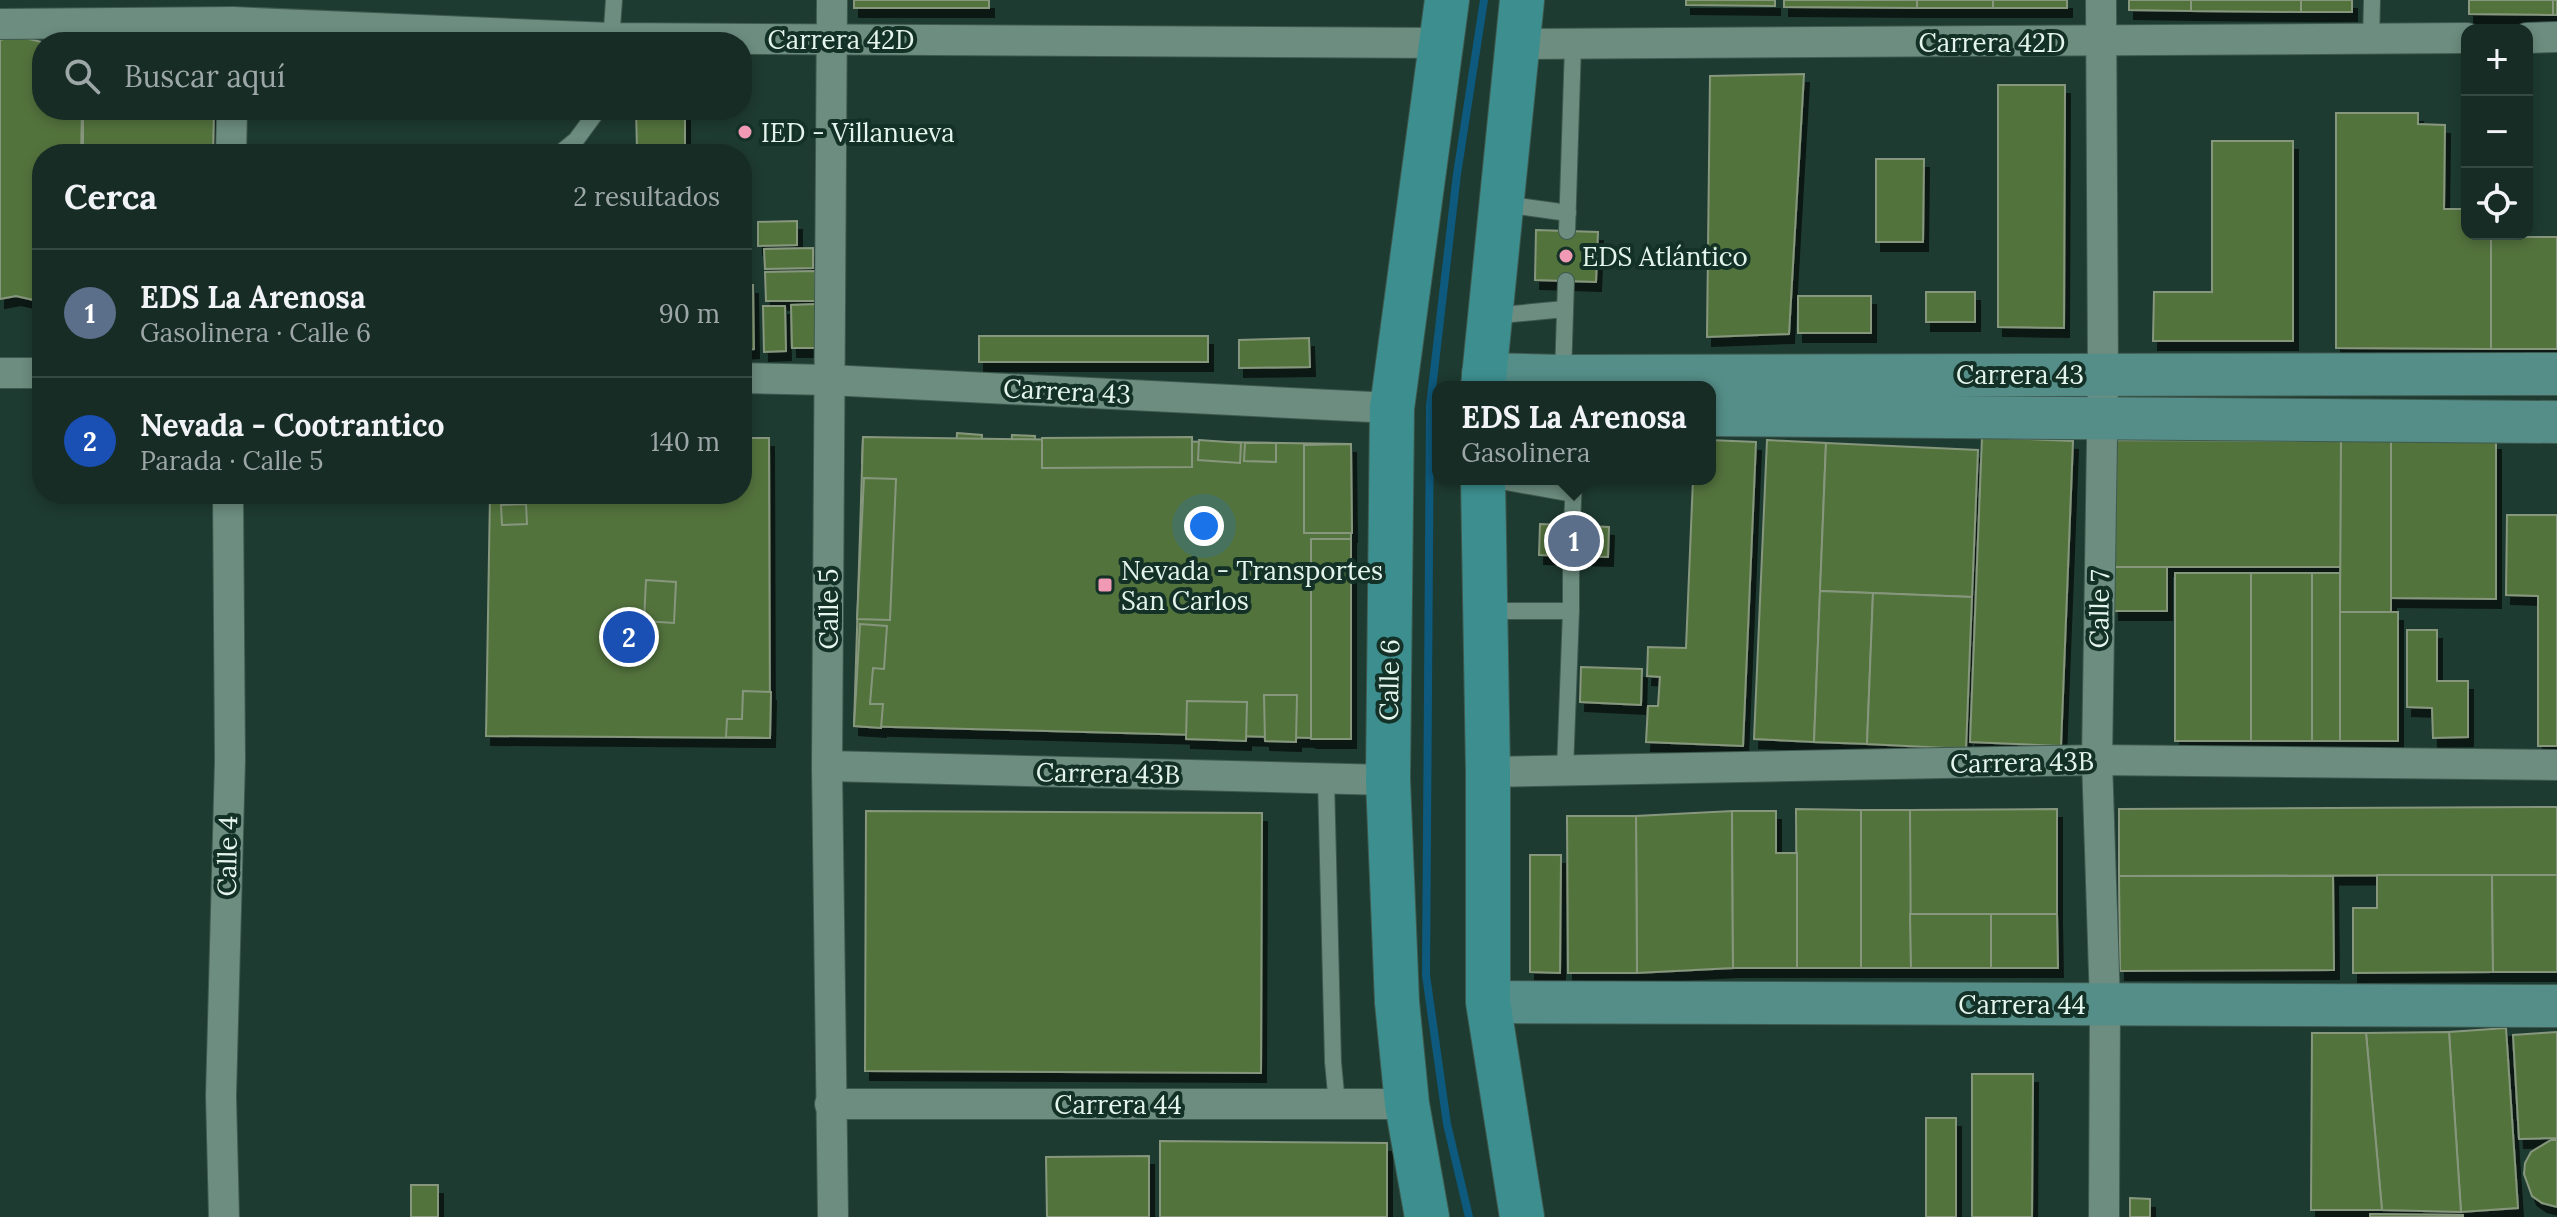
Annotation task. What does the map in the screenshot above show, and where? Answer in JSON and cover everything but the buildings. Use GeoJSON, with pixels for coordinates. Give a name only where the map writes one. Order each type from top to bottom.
{"type":"FeatureCollection","features":[{"type":"Feature","properties":{"kind":"main road","name":"Calle 6"},"geometry":{"type":"LineString","coordinates":[[1427,1217],[1407,1104],[1397,1002],[1388,780],[1392,408],[1447,0]]}},
{"type":"Feature","properties":{"kind":"main road"},"geometry":{"type":"LineString","coordinates":[[1483,380],[1522,0]]}},
{"type":"Feature","properties":{"kind":"main road"},"geometry":{"type":"LineString","coordinates":[[1483,485],[1488,1002],[1522,1217]]}},
{"type":"Feature","properties":{"kind":"street","name":"Calle 5"},"geometry":{"type":"LineString","coordinates":[[832,0],[827,766],[833,1217]]}},
{"type":"Feature","properties":{"kind":"street","name":"Calle 7"},"geometry":{"type":"LineString","coordinates":[[2101,0],[2103,374],[2097,760],[2105,1004],[2104,1217]]}},
{"type":"Feature","properties":{"kind":"street","name":"Carrera 42D"},"geometry":{"type":"LineString","coordinates":[[0,24],[233,21],[452,32]]}},
{"type":"Feature","properties":{"kind":"street"},"geometry":{"type":"LineString","coordinates":[[2533,38],[2557,37]]}},
{"type":"Feature","properties":{"kind":"street","name":"Carrera 42D"},"geometry":{"type":"LineString","coordinates":[[1517,44],[2461,38]]}},
{"type":"Feature","properties":{"kind":"street","name":"Carrera 42D"},"geometry":{"type":"LineString","coordinates":[[752,39],[1442,43]]}},
{"type":"Feature","properties":{"kind":"street"},"geometry":{"type":"LineString","coordinates":[[231,144],[232,120]]}},
{"type":"Feature","properties":{"kind":"street"},"geometry":{"type":"LineString","coordinates":[[0,373],[32,373]]}},
{"type":"Feature","properties":{"kind":"street","name":"Carrera 43"},"geometry":{"type":"LineString","coordinates":[[1483,380],[1563,376],[2557,374]]}},
{"type":"Feature","properties":{"kind":"street","name":"Carrera 43"},"geometry":{"type":"LineString","coordinates":[[752,378],[1392,408]]}},
{"type":"Feature","properties":{"kind":"street","name":"Carrera 43"},"geometry":{"type":"LineString","coordinates":[[1716,415],[2557,422]]}},
{"type":"Feature","properties":{"kind":"street","name":"Calle 4"},"geometry":{"type":"LineString","coordinates":[[224,1217],[221,1096],[230,760],[228,504]]}},
{"type":"Feature","properties":{"kind":"street","name":"Carrera 43B"},"geometry":{"type":"LineString","coordinates":[[1488,772],[2097,760],[2557,765]]}},
{"type":"Feature","properties":{"kind":"street","name":"Carrera 43B"},"geometry":{"type":"LineString","coordinates":[[827,766],[1388,780]]}},
{"type":"Feature","properties":{"kind":"street","name":"Carrera 44"},"geometry":{"type":"LineString","coordinates":[[1488,1002],[2557,1006]]}},
{"type":"Feature","properties":{"kind":"street","name":"Carrera 44"},"geometry":{"type":"LineString","coordinates":[[830,1104],[1407,1104]]}},
{"type":"Feature","properties":{"kind":"lane"},"geometry":{"type":"LineString","coordinates":[[612,32],[614,0]]}},
{"type":"Feature","properties":{"kind":"lane"},"geometry":{"type":"LineString","coordinates":[[2371,39],[2372,0]]}},
{"type":"Feature","properties":{"kind":"lane"},"geometry":{"type":"LineString","coordinates":[[1567,231],[1573,45]]}},
{"type":"Feature","properties":{"kind":"lane"},"geometry":{"type":"LineString","coordinates":[[571,144],[591,120]]}},
{"type":"Feature","properties":{"kind":"lane"},"geometry":{"type":"LineString","coordinates":[[1503,204],[1568,213]]}},
{"type":"Feature","properties":{"kind":"lane"},"geometry":{"type":"LineString","coordinates":[[1563,376],[1566,281]]}},
{"type":"Feature","properties":{"kind":"lane"},"geometry":{"type":"LineString","coordinates":[[1490,316],[1565,309]]}},
{"type":"Feature","properties":{"kind":"lane"},"geometry":{"type":"LineString","coordinates":[[1572,525],[1574,486]]}},
{"type":"Feature","properties":{"kind":"lane"},"geometry":{"type":"LineString","coordinates":[[1565,770],[1571,556]]}},
{"type":"Feature","properties":{"kind":"lane"},"geometry":{"type":"LineString","coordinates":[[1485,611],[1571,611]]}},
{"type":"Feature","properties":{"kind":"lane"},"geometry":{"type":"LineString","coordinates":[[1326,779],[1332,1047],[1337,1104]]}},
{"type":"Feature","properties":{"kind":"waterway"},"geometry":{"type":"LineString","coordinates":[[1433,381],[1457,174],[1484,0]]}},
{"type":"Feature","properties":{"kind":"waterway"},"geometry":{"type":"LineString","coordinates":[[1432,389],[1426,975],[1447,1124],[1469,1217]]}},
{"type":"Feature","properties":{"kind":"place","name":"IED - Villanueva"},"geometry":{"type":"Point","coordinates":[745,132]}},
{"type":"Feature","properties":{"kind":"place","name":"EDS Atlántico"},"geometry":{"type":"Point","coordinates":[1566,256]}},
{"type":"Feature","properties":{"kind":"place","name":"EDS La Arenosa"},"geometry":{"type":"Point","coordinates":[1574,541]}},
{"type":"Feature","properties":{"kind":"place","name":"Nevada - Transportes San Carlos"},"geometry":{"type":"Point","coordinates":[1105,585]}},
{"type":"Feature","properties":{"kind":"place","name":"Nevada - Cootrantico"},"geometry":{"type":"Point","coordinates":[629,637]}}]}
